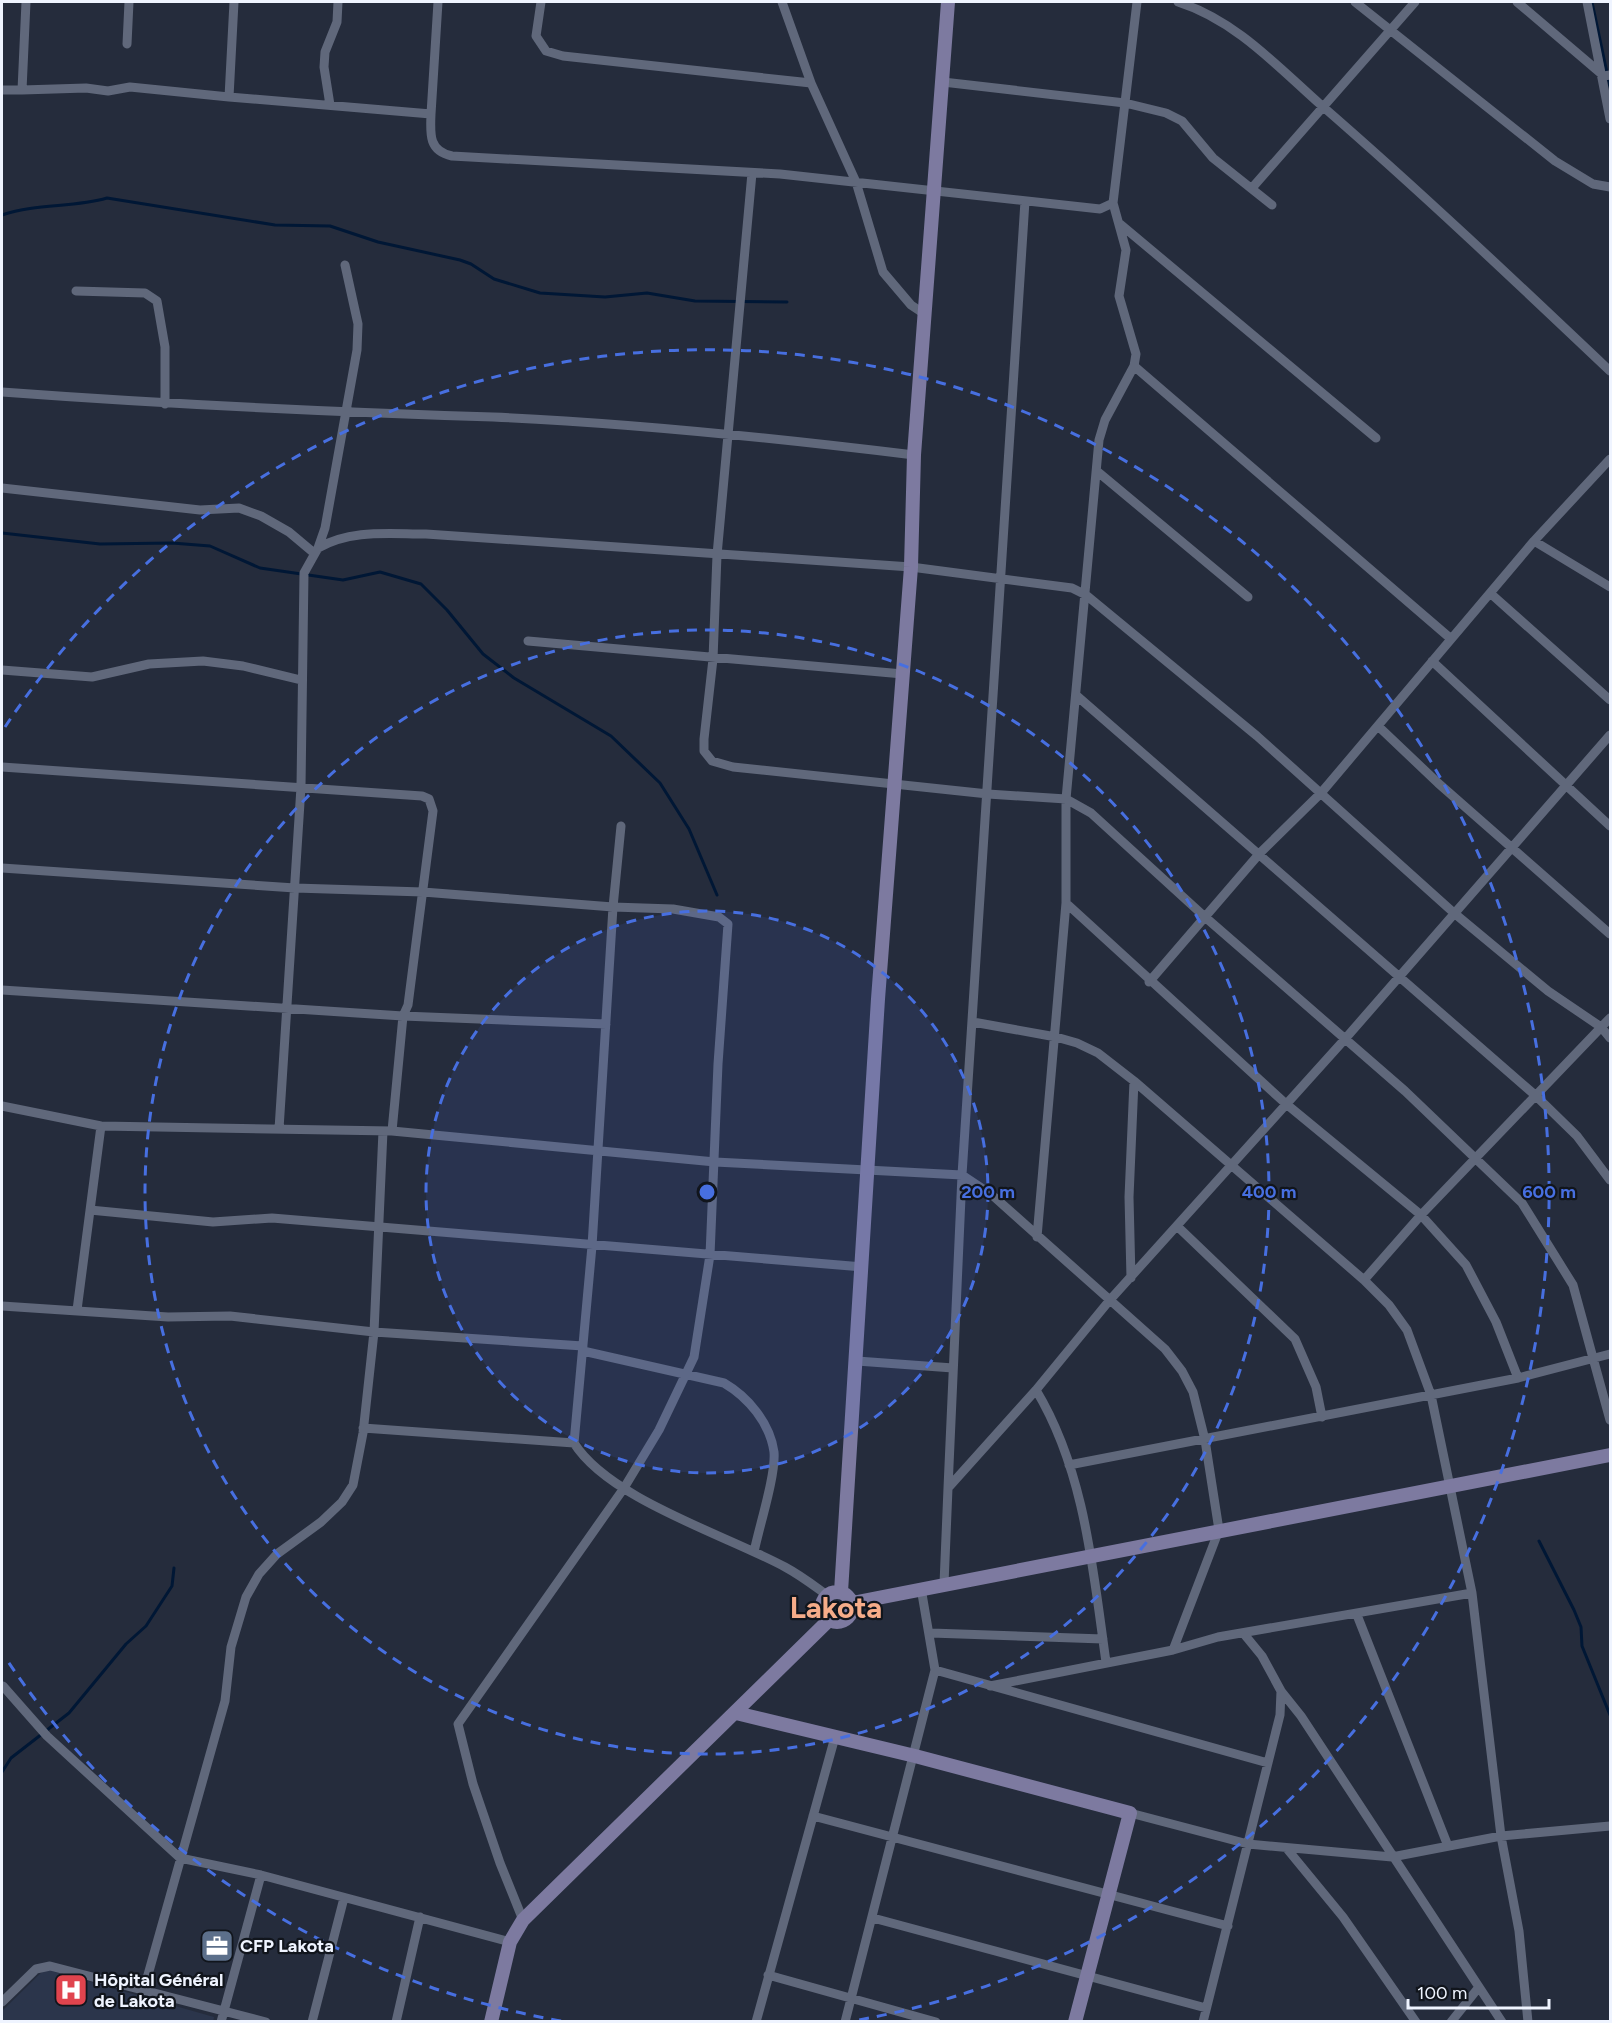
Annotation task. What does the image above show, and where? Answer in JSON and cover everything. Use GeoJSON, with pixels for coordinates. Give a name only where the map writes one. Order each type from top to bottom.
{"type":"FeatureCollection","features":[{"type":"Feature","properties":{"kind":"main road"},"geometry":{"type":"LineString","coordinates":[[842,1592],[827,1595],[822,1601],[822,1609],[829,1620],[837,1622],[846,1619],[851,1612],[852,1603],[842,1592],[868,1168],[911,567],[914,455],[936,190],[948,2]]}},
{"type":"Feature","properties":{"kind":"main road"},"geometry":{"type":"LineString","coordinates":[[852,1603],[1611,1455]]}},
{"type":"Feature","properties":{"kind":"main road"},"geometry":{"type":"LineString","coordinates":[[491,2022],[510,1942],[523,1920],[829,1620]]}},
{"type":"Feature","properties":{"kind":"main road"},"geometry":{"type":"LineString","coordinates":[[735,1713],[915,1756],[1130,1813],[1075,2022]]}},
{"type":"Feature","properties":{"kind":"street"},"geometry":{"type":"LineString","coordinates":[[22,90],[26,2]]}},
{"type":"Feature","properties":{"kind":"street"},"geometry":{"type":"LineString","coordinates":[[128,44],[129,2]]}},
{"type":"Feature","properties":{"kind":"street"},"geometry":{"type":"LineString","coordinates":[[229,97],[234,2]]}},
{"type":"Feature","properties":{"kind":"street"},"geometry":{"type":"LineString","coordinates":[[330,105],[324,67],[325,52],[337,22],[338,2]]}},
{"type":"Feature","properties":{"kind":"street"},"geometry":{"type":"LineString","coordinates":[[438,2],[430,133],[435,148],[441,153],[452,156],[752,173],[936,190],[1100,209],[1113,203]]}},
{"type":"Feature","properties":{"kind":"street"},"geometry":{"type":"LineString","coordinates":[[541,2],[536,36],[546,51],[563,56],[811,83]]}},
{"type":"Feature","properties":{"kind":"street"},"geometry":{"type":"LineString","coordinates":[[782,2],[811,83],[856,182],[883,272],[911,306],[926,315]]}},
{"type":"Feature","properties":{"kind":"street"},"geometry":{"type":"LineString","coordinates":[[1037,1237],[1066,903],[1066,799],[1098,472],[1099,440],[1105,420],[1134,366],[1136,354],[1119,296],[1126,250],[1113,203],[1137,2]]}},
{"type":"Feature","properties":{"kind":"street"},"geometry":{"type":"LineString","coordinates":[[1178,2],[1192,6],[1235,30],[1399,172],[1611,370]]}},
{"type":"Feature","properties":{"kind":"street"},"geometry":{"type":"LineString","coordinates":[[1355,2],[1555,161],[1580,178],[1611,187]]}},
{"type":"Feature","properties":{"kind":"street"},"geometry":{"type":"LineString","coordinates":[[1252,188],[1415,2]]}},
{"type":"Feature","properties":{"kind":"street"},"geometry":{"type":"LineString","coordinates":[[1517,2],[1607,75]]}},
{"type":"Feature","properties":{"kind":"street"},"geometry":{"type":"LineString","coordinates":[[1587,2],[1607,75],[1611,119]]}},
{"type":"Feature","properties":{"kind":"street"},"geometry":{"type":"LineString","coordinates":[[943,81],[1125,103],[1166,113],[1182,121],[1213,158],[1272,205]]}},
{"type":"Feature","properties":{"kind":"street"},"geometry":{"type":"LineString","coordinates":[[2,90],[86,88],[108,91],[130,87],[431,114]]}},
{"type":"Feature","properties":{"kind":"street"},"geometry":{"type":"LineString","coordinates":[[752,173],[730,436],[717,555],[713,659],[704,751],[712,761],[733,766],[894,785],[1066,799],[1091,813],[1476,1157],[1522,1203],[1574,1285],[1611,1420]]}},
{"type":"Feature","properties":{"kind":"street"},"geometry":{"type":"LineString","coordinates":[[944,1584],[962,1175],[1025,201]]}},
{"type":"Feature","properties":{"kind":"street"},"geometry":{"type":"LineString","coordinates":[[1120,224],[1376,438]]}},
{"type":"Feature","properties":{"kind":"street"},"geometry":{"type":"LineString","coordinates":[[279,1129],[301,787],[304,573],[316,551],[336,479],[357,351],[358,324],[345,265]]}},
{"type":"Feature","properties":{"kind":"street"},"geometry":{"type":"LineString","coordinates":[[76,291],[145,293],[157,301],[165,347],[165,404]]}},
{"type":"Feature","properties":{"kind":"street"},"geometry":{"type":"LineString","coordinates":[[1134,366],[1450,638]]}},
{"type":"Feature","properties":{"kind":"street"},"geometry":{"type":"LineString","coordinates":[[2,392],[165,404],[346,410],[599,424],[803,442],[914,455]]}},
{"type":"Feature","properties":{"kind":"street"},"geometry":{"type":"LineString","coordinates":[[1149,982],[1260,853],[1321,793],[1534,541],[1611,459]]}},
{"type":"Feature","properties":{"kind":"street"},"geometry":{"type":"LineString","coordinates":[[1098,472],[1248,597]]}},
{"type":"Feature","properties":{"kind":"street"},"geometry":{"type":"LineString","coordinates":[[2,488],[200,510],[239,508],[261,516],[316,551]]}},
{"type":"Feature","properties":{"kind":"street"},"geometry":{"type":"LineString","coordinates":[[316,551],[331,541],[356,534],[426,534],[911,567],[1072,588],[1086,595],[1234,717],[1454,913],[1548,991],[1601,1027],[1611,1038]]}},
{"type":"Feature","properties":{"kind":"street"},"geometry":{"type":"LineString","coordinates":[[1534,541],[1611,587]]}},
{"type":"Feature","properties":{"kind":"street"},"geometry":{"type":"LineString","coordinates":[[1490,593],[1611,700]]}},
{"type":"Feature","properties":{"kind":"street"},"geometry":{"type":"LineString","coordinates":[[528,641],[903,674]]}},
{"type":"Feature","properties":{"kind":"street"},"geometry":{"type":"LineString","coordinates":[[2,670],[92,677],[157,663],[203,661],[243,666],[301,680]]}},
{"type":"Feature","properties":{"kind":"street"},"geometry":{"type":"LineString","coordinates":[[1432,661],[1611,826]]}},
{"type":"Feature","properties":{"kind":"street"},"geometry":{"type":"LineString","coordinates":[[1077,696],[1260,853],[1397,977],[1535,1095],[1577,1136],[1611,1180]]}},
{"type":"Feature","properties":{"kind":"street"},"geometry":{"type":"LineString","coordinates":[[1378,726],[1511,848],[1611,934]]}},
{"type":"Feature","properties":{"kind":"street"},"geometry":{"type":"LineString","coordinates":[[948,1488],[1036,1390],[1109,1301],[1345,1039],[1511,848],[1568,787],[1611,735]]}},
{"type":"Feature","properties":{"kind":"street"},"geometry":{"type":"LineString","coordinates":[[2,767],[422,796],[429,799],[434,811],[408,990],[408,1005],[403,1016],[387,1131],[374,1332],[363,1428],[353,1485],[342,1502],[321,1522],[297,1536],[277,1554],[259,1574],[246,1597],[231,1647],[225,1701],[144,1989]]}},
{"type":"Feature","properties":{"kind":"street"},"geometry":{"type":"LineString","coordinates":[[621,826],[613,908],[592,1246],[573,1443],[593,1467],[624,1488],[786,1568],[827,1595]]}},
{"type":"Feature","properties":{"kind":"street"},"geometry":{"type":"LineString","coordinates":[[2,868],[295,888],[423,892],[613,908],[701,912],[719,917],[728,924],[710,1255],[694,1358],[659,1430],[624,1488],[458,1724],[473,1784],[500,1863],[523,1920]]}},
{"type":"Feature","properties":{"kind":"street"},"geometry":{"type":"LineString","coordinates":[[1066,903],[1149,982],[1285,1103],[1421,1215],[1472,1274],[1496,1322],[1518,1378]]}},
{"type":"Feature","properties":{"kind":"street"},"geometry":{"type":"LineString","coordinates":[[2,990],[403,1016],[606,1024]]}},
{"type":"Feature","properties":{"kind":"street"},"geometry":{"type":"LineString","coordinates":[[1364,1280],[1421,1215],[1611,1018]]}},
{"type":"Feature","properties":{"kind":"street"},"geometry":{"type":"LineString","coordinates":[[973,1022],[1056,1037],[1098,1053],[1134,1081],[1364,1280],[1389,1305],[1407,1330],[1431,1395],[1472,1593],[1501,1836],[1519,1930],[1528,2022]]}},
{"type":"Feature","properties":{"kind":"street"},"geometry":{"type":"LineString","coordinates":[[1131,1278],[1129,1197],[1134,1081]]}},
{"type":"Feature","properties":{"kind":"street"},"geometry":{"type":"LineString","coordinates":[[2,1106],[101,1126],[387,1131],[715,1162],[868,1168],[962,1175],[992,1195],[1165,1349],[1182,1371],[1193,1392],[1205,1440],[1219,1530],[1173,1650]]}},
{"type":"Feature","properties":{"kind":"street"},"geometry":{"type":"LineString","coordinates":[[77,1310],[101,1126]]}},
{"type":"Feature","properties":{"kind":"street"},"geometry":{"type":"LineString","coordinates":[[90,1210],[213,1222],[272,1218],[863,1267]]}},
{"type":"Feature","properties":{"kind":"street"},"geometry":{"type":"LineString","coordinates":[[1177,1226],[1295,1339],[1316,1387],[1322,1417]]}},
{"type":"Feature","properties":{"kind":"street"},"geometry":{"type":"LineString","coordinates":[[2,1306],[168,1317],[245,1317],[374,1332],[583,1348],[724,1383],[742,1393],[770,1438],[774,1454],[754,1552]]}},
{"type":"Feature","properties":{"kind":"street"},"geometry":{"type":"LineString","coordinates":[[1069,1465],[1518,1378],[1611,1354]]}},
{"type":"Feature","properties":{"kind":"street"},"geometry":{"type":"LineString","coordinates":[[857,1361],[953,1368]]}},
{"type":"Feature","properties":{"kind":"street"},"geometry":{"type":"LineString","coordinates":[[1036,1390],[1057,1430],[1069,1465],[1091,1555],[1106,1662]]}},
{"type":"Feature","properties":{"kind":"street"},"geometry":{"type":"LineString","coordinates":[[363,1428],[573,1443]]}},
{"type":"Feature","properties":{"kind":"street"},"geometry":{"type":"LineString","coordinates":[[845,2022],[915,1756],[935,1670],[931,1633],[921,1588]]}},
{"type":"Feature","properties":{"kind":"street"},"geometry":{"type":"LineString","coordinates":[[990,1686],[1173,1650],[1218,1637],[1357,1615],[1472,1593]]}},
{"type":"Feature","properties":{"kind":"street"},"geometry":{"type":"LineString","coordinates":[[1357,1615],[1448,1846]]}},
{"type":"Feature","properties":{"kind":"street"},"geometry":{"type":"LineString","coordinates":[[931,1633],[1103,1639]]}},
{"type":"Feature","properties":{"kind":"street"},"geometry":{"type":"LineString","coordinates":[[1244,1634],[1262,1656],[1281,1691],[1301,1716],[1502,2022]]}},
{"type":"Feature","properties":{"kind":"street"},"geometry":{"type":"LineString","coordinates":[[935,1670],[1268,1763]]}},
{"type":"Feature","properties":{"kind":"street"},"geometry":{"type":"LineString","coordinates":[[3,1686],[47,1736],[180,1858],[261,1875],[510,1942]]}},
{"type":"Feature","properties":{"kind":"street"},"geometry":{"type":"LineString","coordinates":[[1203,2022],[1280,1715],[1281,1691]]}},
{"type":"Feature","properties":{"kind":"street"},"geometry":{"type":"LineString","coordinates":[[756,2022],[835,1737]]}},
{"type":"Feature","properties":{"kind":"street"},"geometry":{"type":"LineString","coordinates":[[1130,1813],[1248,1844],[1288,1850],[1392,1857],[1501,1836],[1611,1826]]}},
{"type":"Feature","properties":{"kind":"street"},"geometry":{"type":"LineString","coordinates":[[813,1816],[1228,1926]]}},
{"type":"Feature","properties":{"kind":"street"},"geometry":{"type":"LineString","coordinates":[[1288,1850],[1343,1917],[1416,2022]]}},
{"type":"Feature","properties":{"kind":"street"},"geometry":{"type":"LineString","coordinates":[[221,2022],[261,1875]]}},
{"type":"Feature","properties":{"kind":"street"},"geometry":{"type":"LineString","coordinates":[[312,2022],[344,1898]]}},
{"type":"Feature","properties":{"kind":"street"},"geometry":{"type":"LineString","coordinates":[[396,2022],[420,1917]]}},
{"type":"Feature","properties":{"kind":"street"},"geometry":{"type":"LineString","coordinates":[[873,1918],[1206,2008]]}},
{"type":"Feature","properties":{"kind":"street"},"geometry":{"type":"LineString","coordinates":[[2,2002],[36,1969],[43,1966],[60,1967],[266,2022]]}},
{"type":"Feature","properties":{"kind":"street"},"geometry":{"type":"LineString","coordinates":[[768,1975],[936,2022]]}},
{"type":"Feature","properties":{"kind":"street"},"geometry":{"type":"LineString","coordinates":[[1452,2022],[1479,1987]]}},
{"type":"Feature","properties":{"kind":"shaded area","name":"Hôpital Général de Lakota"},"geometry":{"type":"Polygon","coordinates":[[[45,1969],[214,2017],[213,2022],[2,2022],[2,2011],[45,1969]]]}},
{"type":"Feature","properties":{"kind":"waterway"},"geometry":{"type":"LineString","coordinates":[[1592,2],[1610,87]]}},
{"type":"Feature","properties":{"kind":"waterway"},"geometry":{"type":"LineString","coordinates":[[2,215],[15,211],[107,198],[275,225],[330,226],[378,242],[460,260],[471,264],[494,279],[540,293],[605,297],[647,293],[695,301],[787,302]]}},
{"type":"Feature","properties":{"kind":"waterway"},"geometry":{"type":"LineString","coordinates":[[2,533],[100,544],[172,543],[210,546],[260,568],[343,580],[380,572],[421,584],[447,610],[483,654],[514,678],[611,736],[660,783],[689,829],[717,895]]}},
{"type":"Feature","properties":{"kind":"waterway"},"geometry":{"type":"LineString","coordinates":[[1539,1541],[1581,1627],[1582,1646],[1610,1715]]}},
{"type":"Feature","properties":{"kind":"waterway"},"geometry":{"type":"LineString","coordinates":[[2,1772],[11,1758],[69,1713],[126,1644],[146,1626],[172,1586],[174,1568]]}},
{"type":"Feature","properties":{"kind":"place","name":"CFP Lakota"},"geometry":{"type":"Point","coordinates":[217,1946]}},
{"type":"Feature","properties":{"kind":"place","name":"Hôpital Général de Lakota"},"geometry":{"type":"Point","coordinates":[71,1990]}},
{"type":"Feature","properties":{"kind":"district","name":"Lakota"},"geometry":{"type":"Point","coordinates":[836,1607]}}]}
